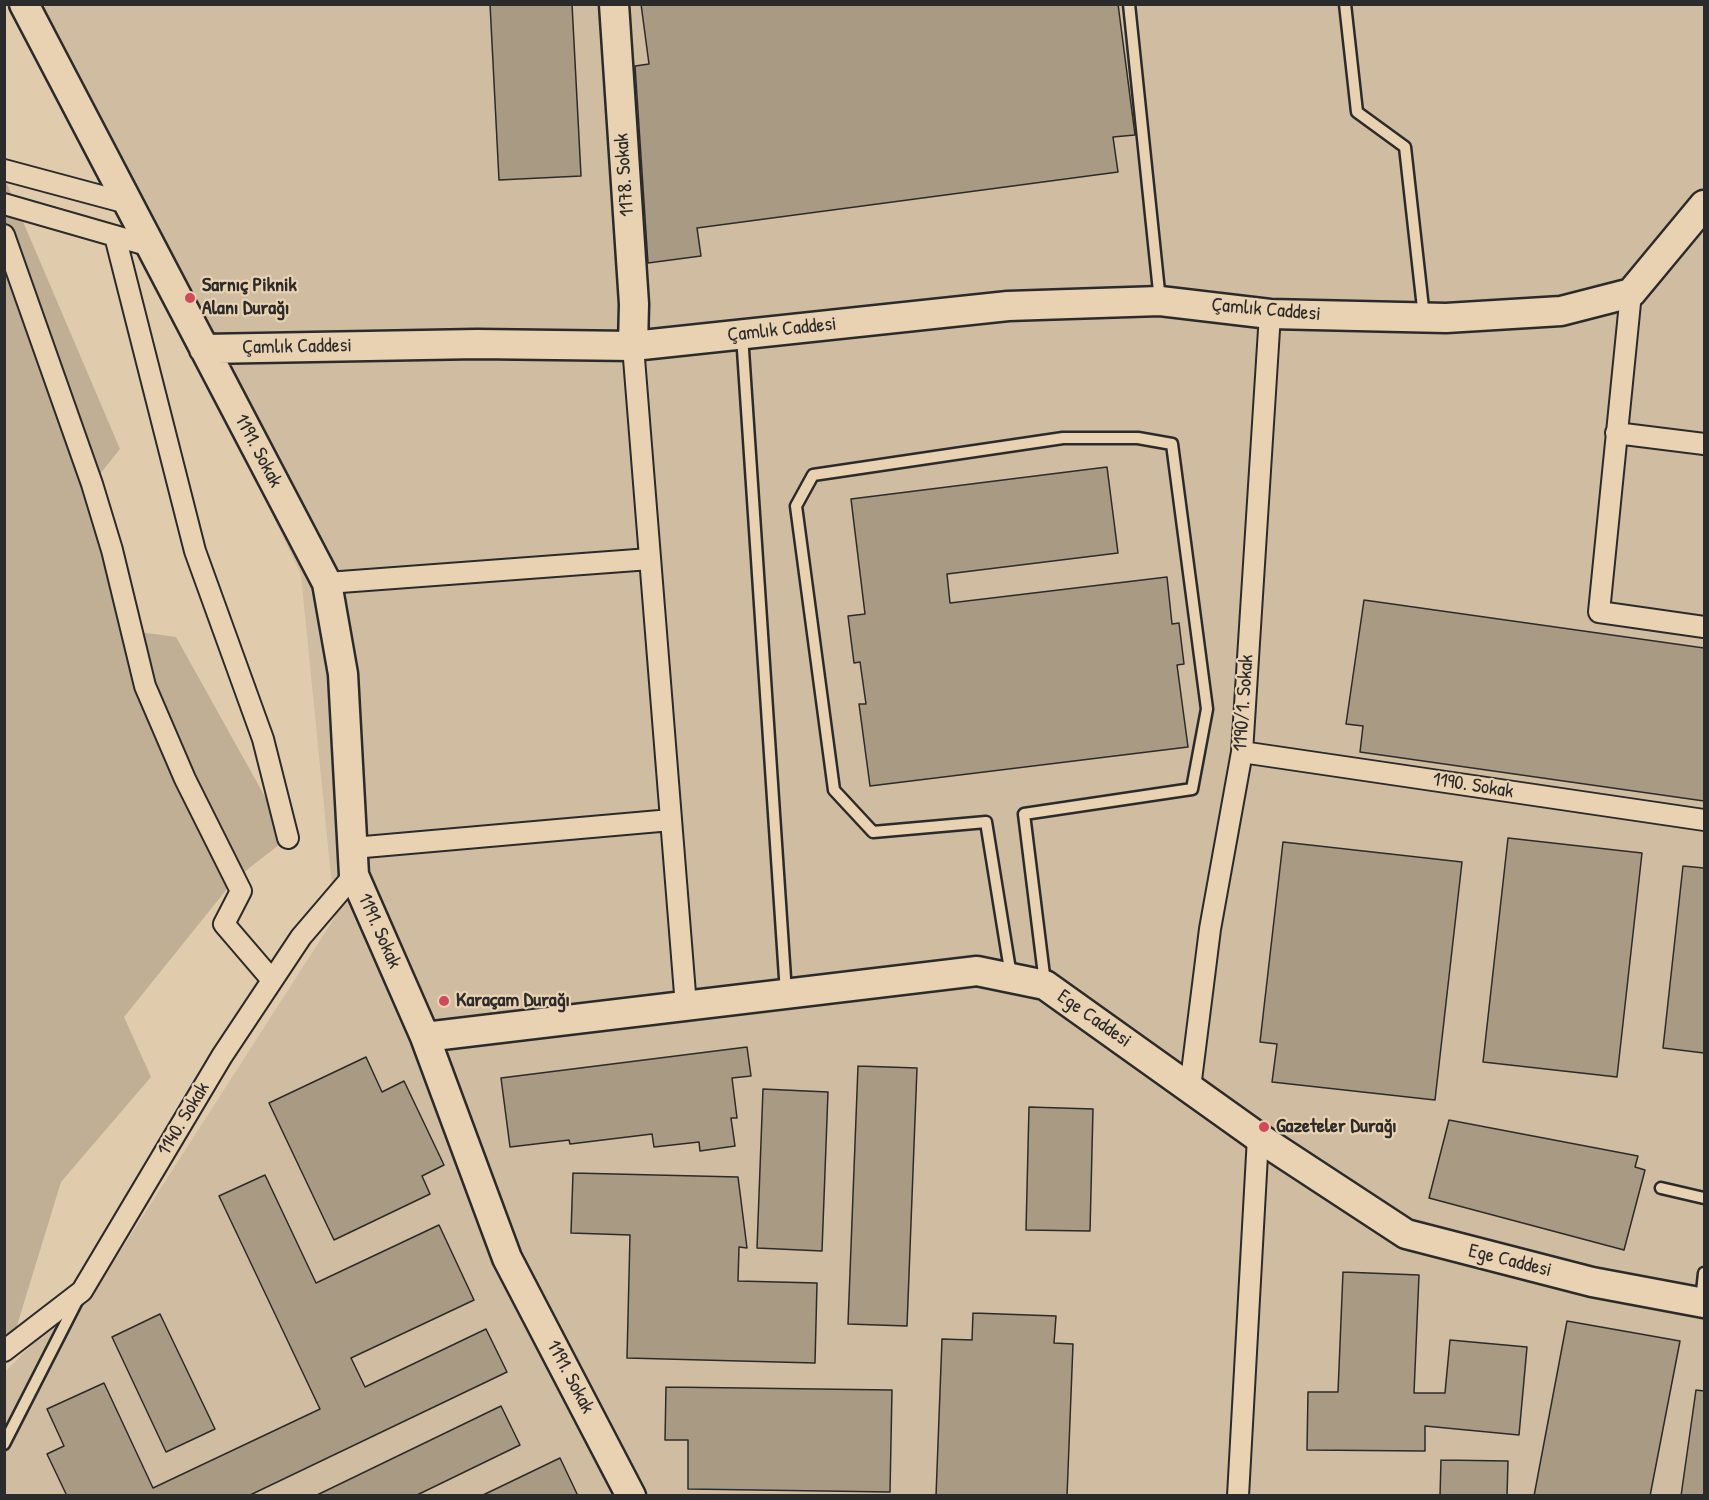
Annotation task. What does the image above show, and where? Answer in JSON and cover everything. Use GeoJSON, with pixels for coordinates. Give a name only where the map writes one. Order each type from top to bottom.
{"type":"FeatureCollection","features":[{"type":"Feature","properties":{"kind":"street"},"geometry":{"type":"LineString","coordinates":[[24,4],[204,349]]}},
{"type":"Feature","properties":{"kind":"street","name":"1178. Sokak"},"geometry":{"type":"LineString","coordinates":[[614,4],[634,304],[633,346]]}},
{"type":"Feature","properties":{"kind":"street"},"geometry":{"type":"LineString","coordinates":[[4,170],[127,203]]}},
{"type":"Feature","properties":{"kind":"street"},"geometry":{"type":"LineString","coordinates":[[4,204],[150,246]]}},
{"type":"Feature","properties":{"kind":"street"},"geometry":{"type":"LineString","coordinates":[[1704,205],[1630,293],[1599,612],[1704,627]]}},
{"type":"Feature","properties":{"kind":"street"},"geometry":{"type":"LineString","coordinates":[[4,235],[95,495],[112,550],[145,686],[185,779],[241,891],[224,924],[272,981]]}},
{"type":"Feature","properties":{"kind":"street"},"geometry":{"type":"LineString","coordinates":[[115,236],[195,551],[263,739],[288,838]]}},
{"type":"Feature","properties":{"kind":"street","name":"Çamlık Caddesi"},"geometry":{"type":"LineString","coordinates":[[204,349],[477,344],[633,346],[1008,306],[1160,302],[1270,314],[1424,317],[1561,311],[1630,293]]}},
{"type":"Feature","properties":{"kind":"street","name":"1190/1. Sokak"},"geometry":{"type":"LineString","coordinates":[[1190,1088],[1210,929],[1242,752],[1270,314]]}},
{"type":"Feature","properties":{"kind":"street"},"geometry":{"type":"LineString","coordinates":[[633,346],[686,1006]]}},
{"type":"Feature","properties":{"kind":"street","name":"1191. Sokak"},"geometry":{"type":"LineString","coordinates":[[204,349],[327,583],[343,674],[353,862],[425,1037],[507,1257],[631,1496]]}},
{"type":"Feature","properties":{"kind":"street"},"geometry":{"type":"LineString","coordinates":[[1617,433],[1704,444]]}},
{"type":"Feature","properties":{"kind":"street"},"geometry":{"type":"LineString","coordinates":[[327,583],[650,559]]}},
{"type":"Feature","properties":{"kind":"street","name":"1190. Sokak"},"geometry":{"type":"LineString","coordinates":[[1242,752],[1704,820]]}},
{"type":"Feature","properties":{"kind":"street"},"geometry":{"type":"LineString","coordinates":[[353,862],[671,820]]}},
{"type":"Feature","properties":{"kind":"street","name":"1140. Sokak"},"geometry":{"type":"LineString","coordinates":[[4,1351],[82,1291],[222,1056],[353,862]]}},
{"type":"Feature","properties":{"kind":"street","name":"Ege Caddesi"},"geometry":{"type":"LineString","coordinates":[[425,1037],[977,971],[1045,985],[1258,1137],[1406,1234],[1592,1282],[1703,1303]]}},
{"type":"Feature","properties":{"kind":"street"},"geometry":{"type":"LineString","coordinates":[[1238,1496],[1258,1137]]}},
{"type":"Feature","properties":{"kind":"lane"},"geometry":{"type":"LineString","coordinates":[[1129,4],[1160,302]]}},
{"type":"Feature","properties":{"kind":"lane"},"geometry":{"type":"LineString","coordinates":[[1345,4],[1357,112],[1405,147],[1424,317]]}},
{"type":"Feature","properties":{"kind":"lane"},"geometry":{"type":"LineString","coordinates":[[742,334],[786,994]]}},
{"type":"Feature","properties":{"kind":"lane"},"geometry":{"type":"LineString","coordinates":[[1012,979],[986,822],[873,832],[834,790],[796,506],[813,475],[1063,438],[1138,438],[1172,444],[1207,709],[1192,789],[1024,814],[1045,985]]}},
{"type":"Feature","properties":{"kind":"lane"},"geometry":{"type":"LineString","coordinates":[[1661,1188],[1704,1198]]}},
{"type":"Feature","properties":{"kind":"lane"},"geometry":{"type":"LineString","coordinates":[[1703,1303],[1704,1273]]}},
{"type":"Feature","properties":{"kind":"lane"},"geometry":{"type":"LineString","coordinates":[[4,1444],[82,1291]]}},
{"type":"Feature","properties":{"kind":"shaded area"},"geometry":{"type":"Polygon","coordinates":[[[30,5],[1704,5],[1704,1495],[5,1496],[5,1372],[114,1261],[335,917],[301,575],[30,5]]]}},
{"type":"Feature","properties":{"kind":"shaded area"},"geometry":{"type":"Polygon","coordinates":[[[4,177],[120,449],[92,484],[132,631],[176,637],[288,838],[235,879],[124,1017],[151,1077],[61,1182],[11,1345],[4,1351],[4,177]]]}},
{"type":"Feature","properties":{"kind":"building"},"geometry":{"type":"Polygon","coordinates":[[[490,4],[572,4],[581,176],[499,180],[490,4]]]}},
{"type":"Feature","properties":{"kind":"building"},"geometry":{"type":"Polygon","coordinates":[[[641,4],[1118,4],[1135,135],[1113,137],[1118,172],[697,228],[701,256],[648,263],[635,66],[649,64],[641,4]]]}},
{"type":"Feature","properties":{"kind":"building"},"geometry":{"type":"Polygon","coordinates":[[[1107,467],[1118,553],[947,574],[950,603],[1167,577],[1172,624],[1179,623],[1184,664],[1177,665],[1188,747],[870,786],[859,704],[866,704],[860,662],[854,663],[848,616],[865,614],[851,499],[1107,467]]]}},
{"type":"Feature","properties":{"kind":"building"},"geometry":{"type":"Polygon","coordinates":[[[1364,600],[1704,648],[1704,801],[1360,752],[1363,726],[1346,724],[1364,600]]]}},
{"type":"Feature","properties":{"kind":"building"},"geometry":{"type":"Polygon","coordinates":[[[1508,838],[1642,853],[1617,1077],[1483,1062],[1508,838]]]}},
{"type":"Feature","properties":{"kind":"building"},"geometry":{"type":"Polygon","coordinates":[[[1283,842],[1462,862],[1435,1100],[1272,1082],[1277,1044],[1260,1042],[1283,842]]]}},
{"type":"Feature","properties":{"kind":"building"},"geometry":{"type":"Polygon","coordinates":[[[1683,866],[1704,868],[1704,1053],[1663,1048],[1683,866]]]}},
{"type":"Feature","properties":{"kind":"building"},"geometry":{"type":"Polygon","coordinates":[[[747,1047],[751,1076],[732,1078],[737,1118],[731,1118],[735,1146],[700,1151],[699,1142],[654,1147],[652,1134],[570,1144],[569,1140],[510,1147],[501,1078],[747,1047]]]}},
{"type":"Feature","properties":{"kind":"building"},"geometry":{"type":"Polygon","coordinates":[[[366,1057],[382,1092],[404,1081],[444,1165],[422,1176],[430,1194],[334,1240],[269,1103],[366,1057]]]}},
{"type":"Feature","properties":{"kind":"building"},"geometry":{"type":"Polygon","coordinates":[[[858,1066],[917,1068],[907,1326],[848,1324],[858,1066]]]}},
{"type":"Feature","properties":{"kind":"building"},"geometry":{"type":"Polygon","coordinates":[[[763,1089],[828,1092],[822,1251],[757,1248],[763,1089]]]}},
{"type":"Feature","properties":{"kind":"building"},"geometry":{"type":"Polygon","coordinates":[[[1029,1107],[1093,1109],[1090,1231],[1026,1230],[1029,1107]]]}},
{"type":"Feature","properties":{"kind":"building"},"geometry":{"type":"Polygon","coordinates":[[[1449,1120],[1638,1156],[1635,1167],[1645,1170],[1624,1250],[1429,1198],[1449,1120]]]}},
{"type":"Feature","properties":{"kind":"building"},"geometry":{"type":"Polygon","coordinates":[[[573,1173],[738,1177],[747,1248],[739,1247],[738,1281],[817,1283],[815,1363],[627,1358],[630,1235],[571,1233],[573,1173]]]}},
{"type":"Feature","properties":{"kind":"building"},"geometry":{"type":"Polygon","coordinates":[[[265,1175],[316,1283],[439,1225],[474,1300],[351,1358],[365,1387],[486,1329],[507,1372],[248,1496],[67,1496],[47,1454],[64,1446],[47,1409],[104,1383],[153,1488],[320,1409],[219,1196],[265,1175]]]}},
{"type":"Feature","properties":{"kind":"building"},"geometry":{"type":"Polygon","coordinates":[[[1343,1272],[1419,1275],[1414,1393],[1445,1393],[1450,1340],[1527,1347],[1519,1435],[1425,1426],[1425,1451],[1307,1450],[1308,1392],[1338,1392],[1343,1272]]]}},
{"type":"Feature","properties":{"kind":"building"},"geometry":{"type":"Polygon","coordinates":[[[973,1313],[1056,1316],[1054,1343],[1073,1344],[1067,1496],[936,1496],[942,1339],[972,1340],[973,1313]]]}},
{"type":"Feature","properties":{"kind":"building"},"geometry":{"type":"Polygon","coordinates":[[[160,1314],[215,1429],[166,1452],[112,1337],[160,1314]]]}},
{"type":"Feature","properties":{"kind":"building"},"geometry":{"type":"Polygon","coordinates":[[[1567,1321],[1680,1341],[1650,1496],[1534,1496],[1567,1321]]]}},
{"type":"Feature","properties":{"kind":"building"},"geometry":{"type":"Polygon","coordinates":[[[666,1387],[892,1390],[890,1492],[688,1489],[688,1440],[665,1440],[666,1387]]]}},
{"type":"Feature","properties":{"kind":"building"},"geometry":{"type":"Polygon","coordinates":[[[1696,1390],[1704,1391],[1704,1496],[1681,1496],[1696,1390]]]}},
{"type":"Feature","properties":{"kind":"building"},"geometry":{"type":"Polygon","coordinates":[[[501,1406],[520,1445],[415,1496],[315,1496],[501,1406]]]}},
{"type":"Feature","properties":{"kind":"building"},"geometry":{"type":"Polygon","coordinates":[[[560,1458],[578,1496],[481,1496],[560,1458]]]}},
{"type":"Feature","properties":{"kind":"building"},"geometry":{"type":"Polygon","coordinates":[[[1441,1460],[1508,1461],[1507,1496],[1440,1496],[1441,1460]]]}},
{"type":"Feature","properties":{"kind":"place","name":"Sarnıç Piknik Alanı Durağı"},"geometry":{"type":"Point","coordinates":[190,298]}},
{"type":"Feature","properties":{"kind":"place","name":"Karaçam Durağı"},"geometry":{"type":"Point","coordinates":[444,1001]}},
{"type":"Feature","properties":{"kind":"place","name":"Gazeteler Durağı"},"geometry":{"type":"Point","coordinates":[1264,1127]}}]}
